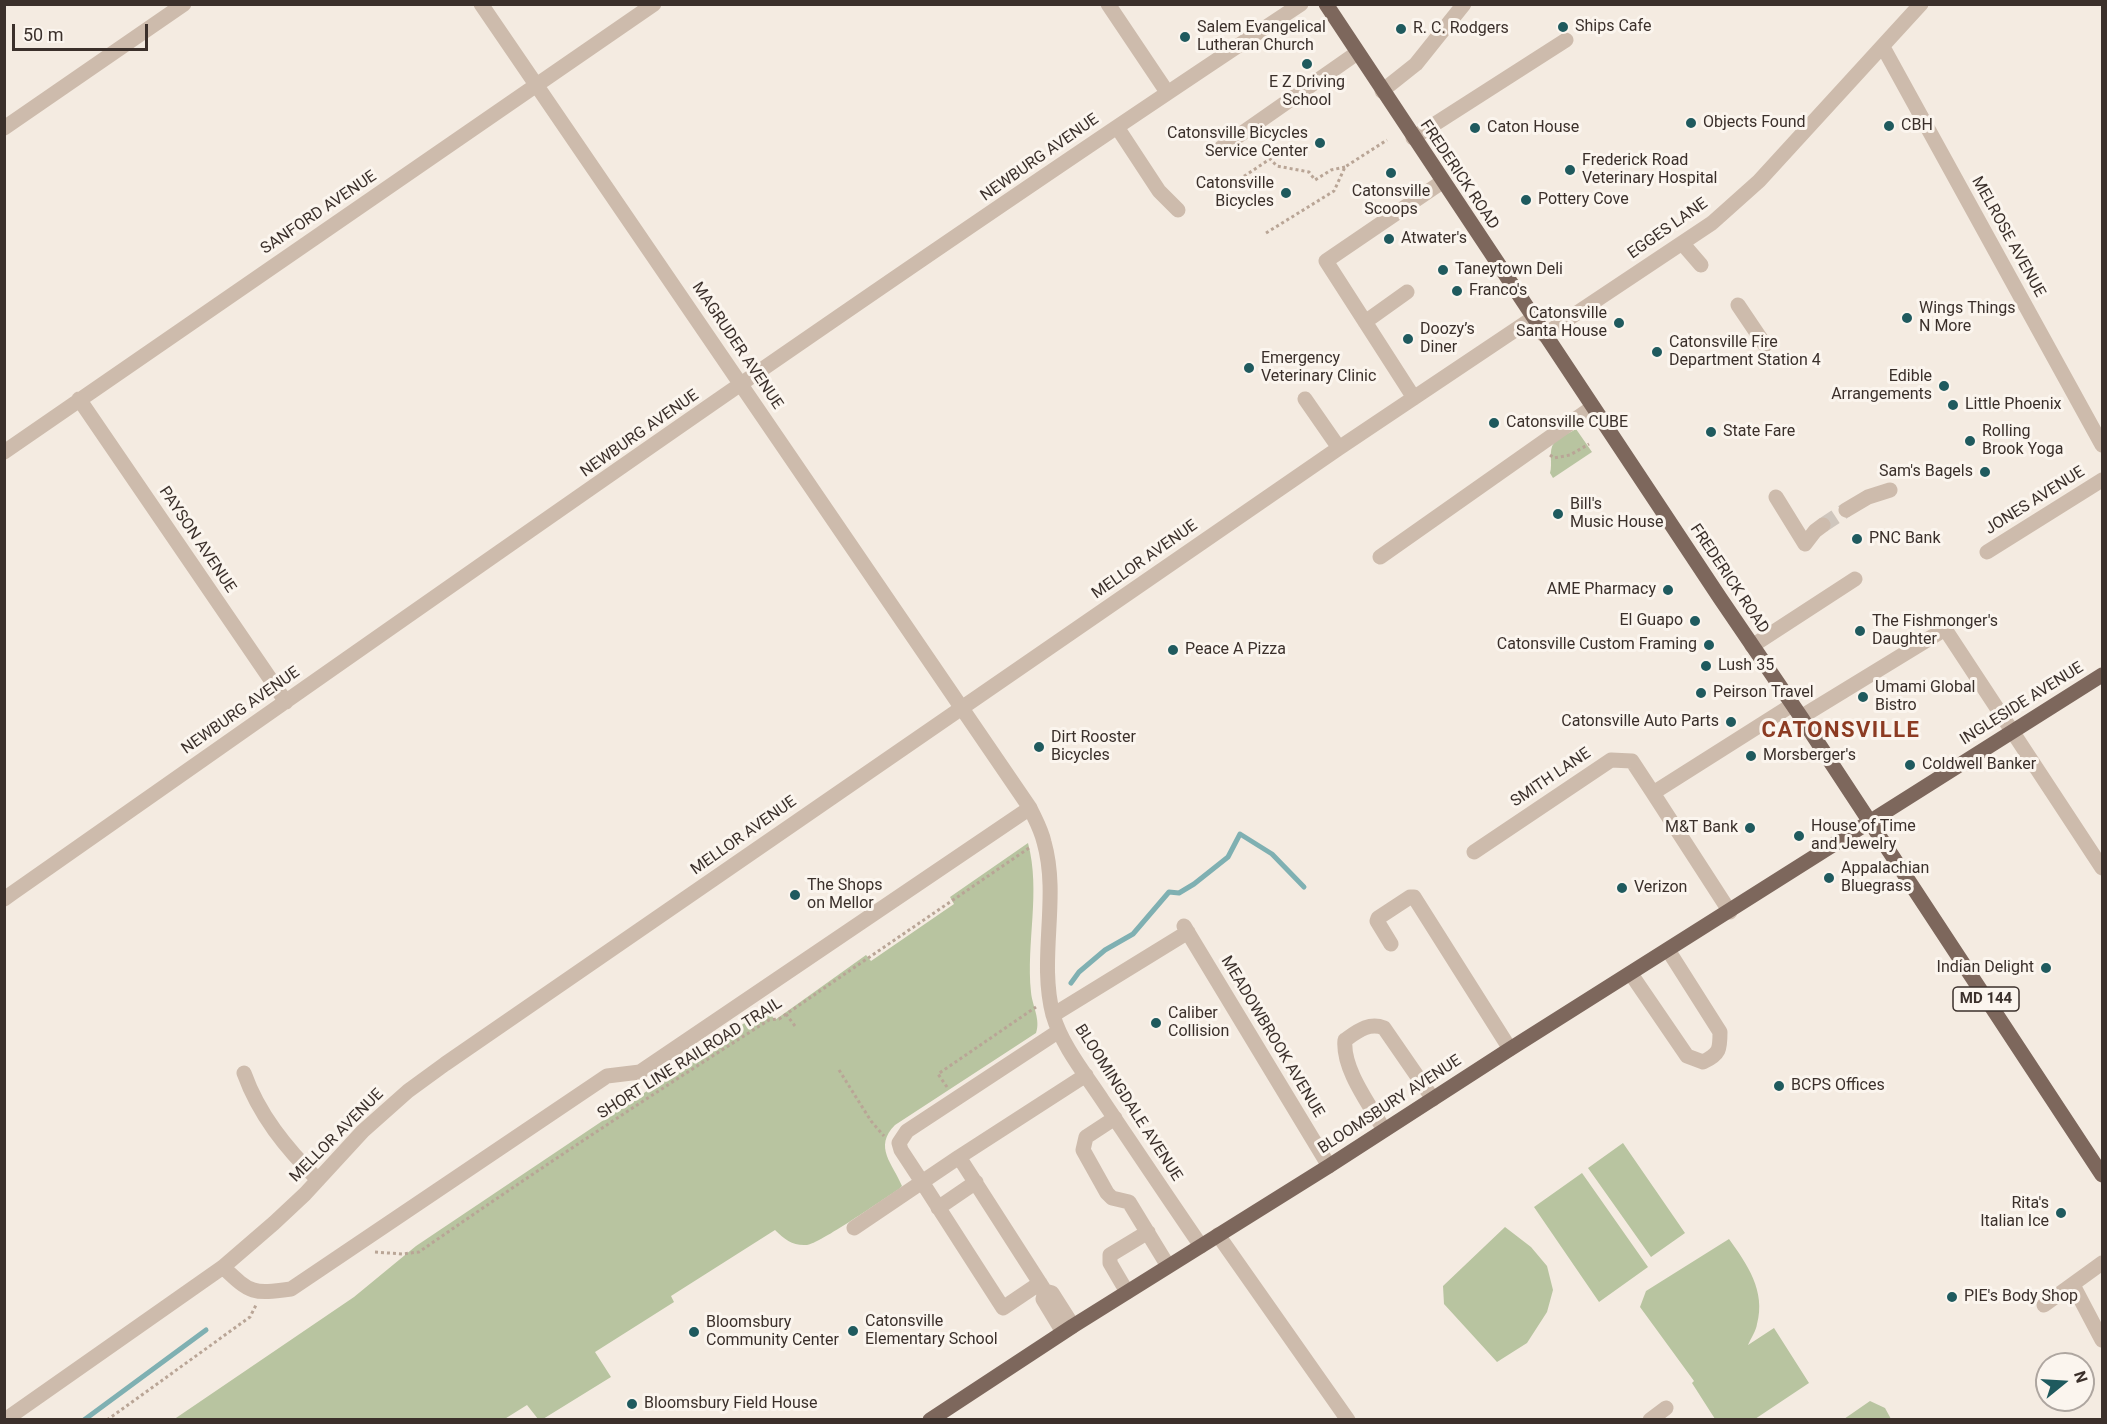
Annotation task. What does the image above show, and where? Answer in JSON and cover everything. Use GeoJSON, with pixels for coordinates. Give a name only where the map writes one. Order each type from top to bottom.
{"type":"FeatureCollection","features":[{"type":"Feature","properties":{"kind":"main road","name":"FREDERICK ROAD"},"geometry":{"type":"LineString","coordinates":[[1326,4],[1382,92],[1797,711],[2103,1175]]}},
{"type":"Feature","properties":{"kind":"main road","name":"INGLESIDE AVENUE"},"geometry":{"type":"LineString","coordinates":[[1870,822],[2103,675]]}},
{"type":"Feature","properties":{"kind":"main road","name":"BLOOMSBURY AVENUE"},"geometry":{"type":"LineString","coordinates":[[930,1419],[1068,1329],[1870,822]]}},
{"type":"Feature","properties":{"kind":"street"},"geometry":{"type":"LineString","coordinates":[[4,128],[184,4]]}},
{"type":"Feature","properties":{"kind":"street","name":"MAGRUDER AVENUE"},"geometry":{"type":"LineString","coordinates":[[482,4],[961,709]]}},
{"type":"Feature","properties":{"kind":"street","name":"SANFORD AVENUE"},"geometry":{"type":"LineString","coordinates":[[4,452],[654,4]]}},
{"type":"Feature","properties":{"kind":"street"},"geometry":{"type":"LineString","coordinates":[[1108,4],[1167,92]]}},
{"type":"Feature","properties":{"kind":"street","name":"NEWBURG AVENUE"},"geometry":{"type":"LineString","coordinates":[[4,899],[742,385],[1167,92],[1301,4]]}},
{"type":"Feature","properties":{"kind":"street"},"geometry":{"type":"LineString","coordinates":[[1382,92],[1416,64],[1464,4]]}},
{"type":"Feature","properties":{"kind":"street","name":"EGGES LANE"},"geometry":{"type":"LineString","coordinates":[[1544,335],[1712,223],[1772,166],[1921,4]]}},
{"type":"Feature","properties":{"kind":"street"},"geometry":{"type":"LineString","coordinates":[[1413,138],[1566,40]]}},
{"type":"Feature","properties":{"kind":"street","name":"MELROSE AVENUE"},"geometry":{"type":"LineString","coordinates":[[1883,47],[2103,445]]}},
{"type":"Feature","properties":{"kind":"street"},"geometry":{"type":"LineString","coordinates":[[1221,148],[1357,53]]}},
{"type":"Feature","properties":{"kind":"street"},"geometry":{"type":"LineString","coordinates":[[1117,127],[1159,191],[1178,210]]}},
{"type":"Feature","properties":{"kind":"street"},"geometry":{"type":"LineString","coordinates":[[1414,398],[1326,261],[1443,182]]}},
{"type":"Feature","properties":{"kind":"street"},"geometry":{"type":"LineString","coordinates":[[1682,243],[1701,265]]}},
{"type":"Feature","properties":{"kind":"street"},"geometry":{"type":"LineString","coordinates":[[1365,322],[1407,292]]}},
{"type":"Feature","properties":{"kind":"street"},"geometry":{"type":"LineString","coordinates":[[1737,305],[1765,345]]}},
{"type":"Feature","properties":{"kind":"street","name":"MELLOR AVENUE"},"geometry":{"type":"LineString","coordinates":[[5,1419],[223,1267],[274,1223],[363,1131],[408,1091],[1338,448],[1533,318]]}},
{"type":"Feature","properties":{"kind":"street","name":"PAYSON AVENUE"},"geometry":{"type":"LineString","coordinates":[[79,399],[286,702]]}},
{"type":"Feature","properties":{"kind":"street"},"geometry":{"type":"LineString","coordinates":[[1305,399],[1338,448]]}},
{"type":"Feature","properties":{"kind":"street"},"geometry":{"type":"LineString","coordinates":[[1380,557],[1593,407]]}},
{"type":"Feature","properties":{"kind":"street","name":"JONES AVENUE"},"geometry":{"type":"LineString","coordinates":[[1987,552],[2103,480]]}},
{"type":"Feature","properties":{"kind":"street"},"geometry":{"type":"LineString","coordinates":[[1846,510],[1868,497],[1890,490]]}},
{"type":"Feature","properties":{"kind":"street"},"geometry":{"type":"LineString","coordinates":[[1776,497],[1805,544],[1823,525]]}},
{"type":"Feature","properties":{"kind":"street"},"geometry":{"type":"LineString","coordinates":[[1752,646],[1855,579]]}},
{"type":"Feature","properties":{"kind":"street"},"geometry":{"type":"LineString","coordinates":[[1730,912],[1653,793],[1945,628],[2103,868]]}},
{"type":"Feature","properties":{"kind":"street","name":"BLOOMINGDALE AVENUE"},"geometry":{"type":"LineString","coordinates":[[961,709],[1030,808],[1045,843],[1049,868],[1047,984],[1053,1015],[1059,1031],[1114,1118],[1201,1246]]}},
{"type":"Feature","properties":{"kind":"street","name":"SMITH LANE"},"geometry":{"type":"LineString","coordinates":[[1474,852],[1611,760],[1632,761],[1653,793]]}},
{"type":"Feature","properties":{"kind":"street"},"geometry":{"type":"LineString","coordinates":[[223,1267],[250,1290],[262,1293],[291,1289],[607,1076],[640,1072],[1030,808]]}},
{"type":"Feature","properties":{"kind":"street"},"geometry":{"type":"LineString","coordinates":[[1391,944],[1377,921],[1378,918],[1410,897],[1414,897],[1510,1049]]}},
{"type":"Feature","properties":{"kind":"street","name":"MEADOWBROOK AVENUE"},"geometry":{"type":"LineString","coordinates":[[1053,1015],[1186,929],[1329,1166]]}},
{"type":"Feature","properties":{"kind":"street"},"geometry":{"type":"LineString","coordinates":[[1631,974],[1687,1056],[1703,1062],[1713,1057],[1720,1048],[1720,1032],[1668,950]]}},
{"type":"Feature","properties":{"kind":"street"},"geometry":{"type":"LineString","coordinates":[[1384,1130],[1350,1070],[1344,1053],[1345,1040],[1361,1029],[1375,1025],[1384,1028],[1433,1098]]}},
{"type":"Feature","properties":{"kind":"street"},"geometry":{"type":"LineString","coordinates":[[1043,1287],[1003,1308],[901,1150],[899,1143],[902,1136],[1059,1031]]}},
{"type":"Feature","properties":{"kind":"street"},"geometry":{"type":"LineString","coordinates":[[244,1072],[251,1095],[267,1122],[294,1156],[318,1180]]}},
{"type":"Feature","properties":{"kind":"street"},"geometry":{"type":"LineString","coordinates":[[854,1228],[1086,1075]]}},
{"type":"Feature","properties":{"kind":"street"},"geometry":{"type":"LineString","coordinates":[[1114,1118],[1086,1137],[1083,1150],[1107,1193],[1112,1198],[1129,1202],[1168,1266]]}},
{"type":"Feature","properties":{"kind":"street"},"geometry":{"type":"LineString","coordinates":[[959,1157],[1043,1287],[1052,1293],[1068,1329]]}},
{"type":"Feature","properties":{"kind":"street"},"geometry":{"type":"LineString","coordinates":[[938,1208],[976,1182]]}},
{"type":"Feature","properties":{"kind":"street"},"geometry":{"type":"LineString","coordinates":[[1127,1292],[1110,1263],[1110,1255],[1148,1232]]}},
{"type":"Feature","properties":{"kind":"street"},"geometry":{"type":"LineString","coordinates":[[1218,1235],[1348,1419]]}},
{"type":"Feature","properties":{"kind":"street"},"geometry":{"type":"LineString","coordinates":[[2044,1305],[2103,1263]]}},
{"type":"Feature","properties":{"kind":"street"},"geometry":{"type":"LineString","coordinates":[[2073,1285],[2103,1340]]}},
{"type":"Feature","properties":{"kind":"street"},"geometry":{"type":"LineString","coordinates":[[1650,1419],[1666,1408]]}},
{"type":"Feature","properties":{"kind":"path"},"geometry":{"type":"LineString","coordinates":[[1234,183],[1270,159],[1277,166],[1309,172],[1315,180],[1331,170],[1345,166],[1387,140]]}},
{"type":"Feature","properties":{"kind":"path"},"geometry":{"type":"LineString","coordinates":[[1266,233],[1334,191],[1345,166]]}},
{"type":"Feature","properties":{"kind":"path"},"geometry":{"type":"LineString","coordinates":[[1539,446],[1554,458],[1570,455],[1589,444]]}},
{"type":"Feature","properties":{"kind":"path","name":"SHORT LINE RAILROAD TRAIL"},"geometry":{"type":"LineString","coordinates":[[349,1250],[402,1254],[419,1252],[671,1081],[769,1020],[779,1019],[1031,847]]}},
{"type":"Feature","properties":{"kind":"path"},"geometry":{"type":"LineString","coordinates":[[950,1091],[938,1074],[1035,1007]]}},
{"type":"Feature","properties":{"kind":"path"},"geometry":{"type":"LineString","coordinates":[[786,1014],[795,1026]]}},
{"type":"Feature","properties":{"kind":"path"},"geometry":{"type":"LineString","coordinates":[[838,1070],[871,1121],[888,1139]]}},
{"type":"Feature","properties":{"kind":"path"},"geometry":{"type":"LineString","coordinates":[[107,1419],[250,1317],[262,1293]]}},
{"type":"Feature","properties":{"kind":"green space"},"geometry":{"type":"Polygon","coordinates":[[[1576,429],[1592,452],[1553,478],[1550,473],[1552,446],[1576,429]]]}},
{"type":"Feature","properties":{"kind":"green space"},"geometry":{"type":"Polygon","coordinates":[[[1028,843],[1033,880],[1030,973],[1037,1023],[1036,1033],[895,1125],[889,1133],[885,1148],[902,1186],[899,1189],[814,1243],[807,1245],[790,1242],[775,1230],[671,1296],[674,1302],[595,1352],[611,1377],[543,1419],[538,1419],[527,1405],[503,1420],[173,1420],[354,1297],[416,1246],[766,1008],[775,1020],[866,955],[871,961],[954,904],[950,897],[1028,843]]]}},
{"type":"Feature","properties":{"kind":"green space"},"geometry":{"type":"Polygon","coordinates":[[[1623,1143],[1685,1233],[1651,1257],[1588,1168],[1623,1143]]]}},
{"type":"Feature","properties":{"kind":"green space"},"geometry":{"type":"Polygon","coordinates":[[[1582,1173],[1648,1267],[1599,1302],[1534,1207],[1582,1173]]]}},
{"type":"Feature","properties":{"kind":"green space"},"geometry":{"type":"Polygon","coordinates":[[[1505,1227],[1531,1247],[1547,1266],[1553,1290],[1547,1312],[1527,1343],[1497,1362],[1444,1304],[1443,1286],[1505,1227]]]}},
{"type":"Feature","properties":{"kind":"green space"},"geometry":{"type":"Polygon","coordinates":[[[1729,1239],[1753,1278],[1759,1300],[1756,1327],[1748,1345],[1774,1328],[1809,1383],[1755,1419],[1715,1419],[1692,1383],[1694,1381],[1640,1307],[1646,1291],[1729,1239]]]}},
{"type":"Feature","properties":{"kind":"green space"},"geometry":{"type":"Polygon","coordinates":[[[1870,1401],[1885,1408],[1891,1419],[1844,1419],[1870,1401]]]}},
{"type":"Feature","properties":{"kind":"waterway"},"geometry":{"type":"LineString","coordinates":[[1071,983],[1079,972],[1105,950],[1133,934],[1169,892],[1179,893],[1228,857],[1240,834],[1272,854],[1304,887]]}},
{"type":"Feature","properties":{"kind":"waterway"},"geometry":{"type":"LineString","coordinates":[[84,1420],[206,1330]]}},
{"type":"Feature","properties":{"kind":"tunnel"},"geometry":{"type":"LineString","coordinates":[[1823,525],[1846,510]]}},
{"type":"Feature","properties":{"kind":"place","name":"Ships Cafe"},"geometry":{"type":"Point","coordinates":[1563,27]}},
{"type":"Feature","properties":{"kind":"place","name":"R. C. Rodgers"},"geometry":{"type":"Point","coordinates":[1401,29]}},
{"type":"Feature","properties":{"kind":"place","name":"Salem Evangelical Lutheran Church"},"geometry":{"type":"Point","coordinates":[1185,37]}},
{"type":"Feature","properties":{"kind":"place","name":"E Z Driving School"},"geometry":{"type":"Point","coordinates":[1307,64]}},
{"type":"Feature","properties":{"kind":"place","name":"Objects Found"},"geometry":{"type":"Point","coordinates":[1691,123]}},
{"type":"Feature","properties":{"kind":"place","name":"CBH"},"geometry":{"type":"Point","coordinates":[1889,126]}},
{"type":"Feature","properties":{"kind":"place","name":"Caton House"},"geometry":{"type":"Point","coordinates":[1475,128]}},
{"type":"Feature","properties":{"kind":"place","name":"Catonsville Bicycles Service Center"},"geometry":{"type":"Point","coordinates":[1320,143]}},
{"type":"Feature","properties":{"kind":"place","name":"Frederick Road Veterinary Hospital"},"geometry":{"type":"Point","coordinates":[1570,170]}},
{"type":"Feature","properties":{"kind":"place","name":"Catonsville Scoops"},"geometry":{"type":"Point","coordinates":[1391,173]}},
{"type":"Feature","properties":{"kind":"place","name":"Catonsville Bicycles"},"geometry":{"type":"Point","coordinates":[1286,193]}},
{"type":"Feature","properties":{"kind":"place","name":"Pottery Cove"},"geometry":{"type":"Point","coordinates":[1526,200]}},
{"type":"Feature","properties":{"kind":"place","name":"Atwater's"},"geometry":{"type":"Point","coordinates":[1389,239]}},
{"type":"Feature","properties":{"kind":"place","name":"Taneytown Deli"},"geometry":{"type":"Point","coordinates":[1443,270]}},
{"type":"Feature","properties":{"kind":"place","name":"Franco's"},"geometry":{"type":"Point","coordinates":[1457,291]}},
{"type":"Feature","properties":{"kind":"place","name":"Wings Things N More"},"geometry":{"type":"Point","coordinates":[1907,318]}},
{"type":"Feature","properties":{"kind":"place","name":"Catonsville Santa House"},"geometry":{"type":"Point","coordinates":[1619,323]}},
{"type":"Feature","properties":{"kind":"place","name":"Doozy’s Diner"},"geometry":{"type":"Point","coordinates":[1408,339]}},
{"type":"Feature","properties":{"kind":"place","name":"Catonsville Fire Department Station 4"},"geometry":{"type":"Point","coordinates":[1657,352]}},
{"type":"Feature","properties":{"kind":"place","name":"Emergency Veterinary Clinic"},"geometry":{"type":"Point","coordinates":[1249,368]}},
{"type":"Feature","properties":{"kind":"place","name":"Edible Arrangements"},"geometry":{"type":"Point","coordinates":[1944,386]}},
{"type":"Feature","properties":{"kind":"place","name":"Little Phoenix"},"geometry":{"type":"Point","coordinates":[1953,405]}},
{"type":"Feature","properties":{"kind":"place","name":"Catonsville CUBE"},"geometry":{"type":"Point","coordinates":[1494,423]}},
{"type":"Feature","properties":{"kind":"place","name":"State Fare"},"geometry":{"type":"Point","coordinates":[1711,432]}},
{"type":"Feature","properties":{"kind":"place","name":"Rolling Brook Yoga"},"geometry":{"type":"Point","coordinates":[1970,441]}},
{"type":"Feature","properties":{"kind":"place","name":"Sam's Bagels"},"geometry":{"type":"Point","coordinates":[1985,472]}},
{"type":"Feature","properties":{"kind":"place","name":"Bill's Music House"},"geometry":{"type":"Point","coordinates":[1558,514]}},
{"type":"Feature","properties":{"kind":"place","name":"PNC Bank"},"geometry":{"type":"Point","coordinates":[1857,539]}},
{"type":"Feature","properties":{"kind":"place","name":"AME Pharmacy"},"geometry":{"type":"Point","coordinates":[1668,590]}},
{"type":"Feature","properties":{"kind":"place","name":"El Guapo"},"geometry":{"type":"Point","coordinates":[1695,621]}},
{"type":"Feature","properties":{"kind":"place","name":"The Fishmonger's Daughter"},"geometry":{"type":"Point","coordinates":[1860,631]}},
{"type":"Feature","properties":{"kind":"place","name":"Catonsville Custom Framing"},"geometry":{"type":"Point","coordinates":[1709,645]}},
{"type":"Feature","properties":{"kind":"place","name":"Peace A Pizza"},"geometry":{"type":"Point","coordinates":[1173,650]}},
{"type":"Feature","properties":{"kind":"place","name":"Lush 35"},"geometry":{"type":"Point","coordinates":[1706,666]}},
{"type":"Feature","properties":{"kind":"place","name":"Peirson Travel"},"geometry":{"type":"Point","coordinates":[1701,693]}},
{"type":"Feature","properties":{"kind":"place","name":"Umami Global Bistro"},"geometry":{"type":"Point","coordinates":[1863,697]}},
{"type":"Feature","properties":{"kind":"place","name":"Catonsville Auto Parts"},"geometry":{"type":"Point","coordinates":[1731,722]}},
{"type":"Feature","properties":{"kind":"place","name":"Dirt Rooster Bicycles"},"geometry":{"type":"Point","coordinates":[1039,747]}},
{"type":"Feature","properties":{"kind":"place","name":"Morsberger's"},"geometry":{"type":"Point","coordinates":[1751,756]}},
{"type":"Feature","properties":{"kind":"place","name":"Coldwell Banker"},"geometry":{"type":"Point","coordinates":[1910,765]}},
{"type":"Feature","properties":{"kind":"place","name":"M&T Bank"},"geometry":{"type":"Point","coordinates":[1750,828]}},
{"type":"Feature","properties":{"kind":"place","name":"House of Time and Jewelry"},"geometry":{"type":"Point","coordinates":[1799,836]}},
{"type":"Feature","properties":{"kind":"place","name":"Appalachian Bluegrass"},"geometry":{"type":"Point","coordinates":[1829,878]}},
{"type":"Feature","properties":{"kind":"place","name":"Verizon"},"geometry":{"type":"Point","coordinates":[1622,888]}},
{"type":"Feature","properties":{"kind":"place","name":"The Shops on Mellor"},"geometry":{"type":"Point","coordinates":[795,895]}},
{"type":"Feature","properties":{"kind":"place","name":"Indian Delight"},"geometry":{"type":"Point","coordinates":[2046,968]}},
{"type":"Feature","properties":{"kind":"place","name":"Caliber Collision"},"geometry":{"type":"Point","coordinates":[1156,1023]}},
{"type":"Feature","properties":{"kind":"place","name":"BCPS Offices"},"geometry":{"type":"Point","coordinates":[1779,1086]}},
{"type":"Feature","properties":{"kind":"place","name":"Rita's Italian Ice"},"geometry":{"type":"Point","coordinates":[2061,1213]}},
{"type":"Feature","properties":{"kind":"place","name":"PIE's Body Shop"},"geometry":{"type":"Point","coordinates":[1952,1297]}},
{"type":"Feature","properties":{"kind":"place","name":"Catonsville Elementary School"},"geometry":{"type":"Point","coordinates":[853,1331]}},
{"type":"Feature","properties":{"kind":"place","name":"Bloomsbury Community Center"},"geometry":{"type":"Point","coordinates":[694,1332]}},
{"type":"Feature","properties":{"kind":"place","name":"Bloomsbury Field House"},"geometry":{"type":"Point","coordinates":[632,1404]}},
{"type":"Feature","properties":{"kind":"district","name":"CATONSVILLE"},"geometry":{"type":"Point","coordinates":[1841,731]}}]}
